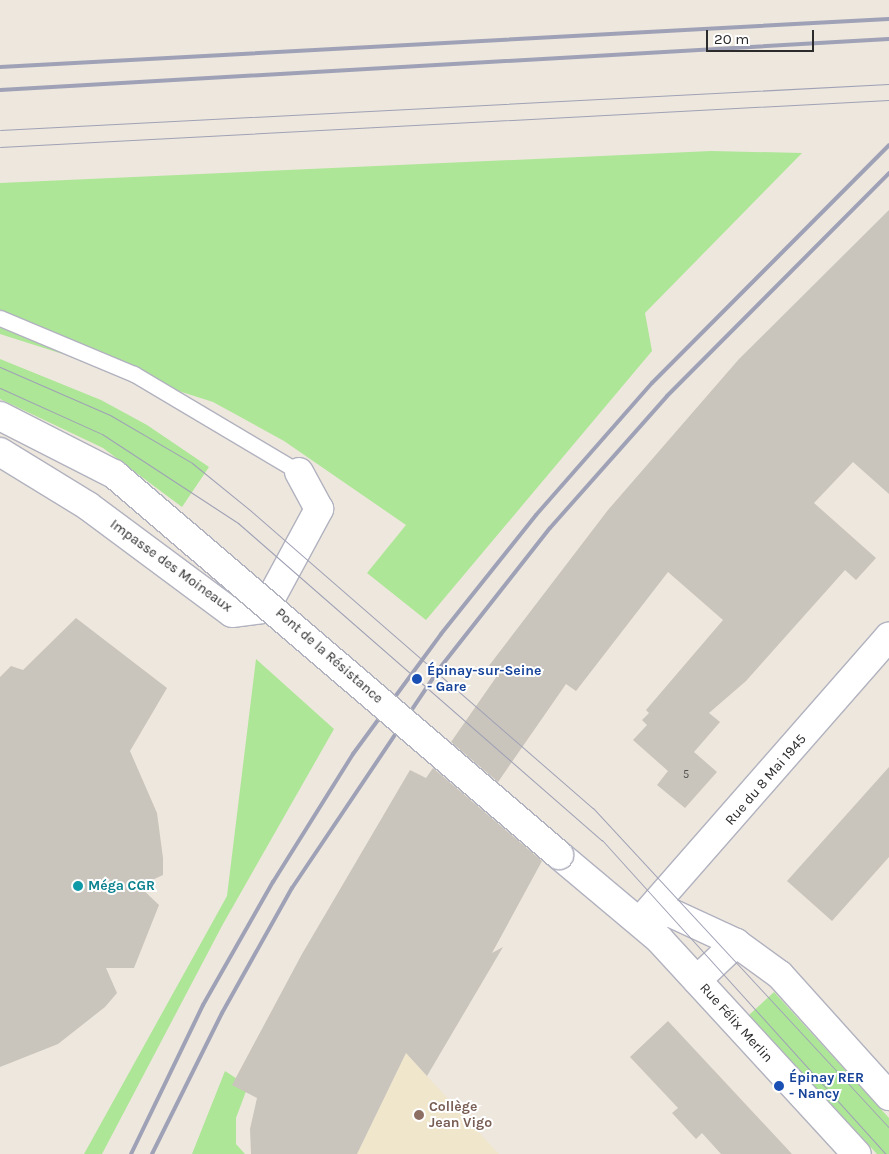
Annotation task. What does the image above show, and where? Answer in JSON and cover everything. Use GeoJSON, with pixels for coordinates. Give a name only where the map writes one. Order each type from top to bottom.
{"type":"FeatureCollection","features":[{"type":"Feature","properties":{"kind":"street","name":"Pont de la Résistance"},"geometry":{"type":"LineString","coordinates":[[0,416],[114,474],[559,855],[640,921]]}},
{"type":"Feature","properties":{"kind":"street","name":"Impasse des Moineaux"},"geometry":{"type":"LineString","coordinates":[[0,452],[88,506],[232,613],[264,609],[319,509],[299,472]]}},
{"type":"Feature","properties":{"kind":"street","name":"Rue du 8 Mai 1945"},"geometry":{"type":"LineString","coordinates":[[640,921],[889,637]]}},
{"type":"Feature","properties":{"kind":"street"},"geometry":{"type":"LineString","coordinates":[[640,921],[669,912],[736,943],[780,975],[889,1096]]}},
{"type":"Feature","properties":{"kind":"street","name":"Rue Félix Merlin"},"geometry":{"type":"LineString","coordinates":[[640,921],[697,980],[857,1154]]}},
{"type":"Feature","properties":{"kind":"street","name":"Rue Félix Merlin"},"geometry":{"type":"LineString","coordinates":[[697,980],[736,943]]}},
{"type":"Feature","properties":{"kind":"lane"},"geometry":{"type":"LineString","coordinates":[[0,318],[134,374],[299,472]]}},
{"type":"Feature","properties":{"kind":"shaded area","name":"Collège Jean Vigo"},"geometry":{"type":"Polygon","coordinates":[[[406,1053],[427,1076],[499,1154],[357,1154],[406,1053]]]}},
{"type":"Feature","properties":{"kind":"green space"},"geometry":{"type":"Polygon","coordinates":[[[711,151],[802,153],[645,313],[652,351],[426,620],[367,573],[406,525],[284,441],[213,402],[0,334],[0,183],[711,151]]]}},
{"type":"Feature","properties":{"kind":"green space"},"geometry":{"type":"Polygon","coordinates":[[[0,359],[101,400],[147,425],[209,467],[182,507],[103,448],[0,399],[0,359]]]}},
{"type":"Feature","properties":{"kind":"green space"},"geometry":{"type":"Polygon","coordinates":[[[256,659],[334,729],[223,924],[102,1154],[84,1154],[227,896],[256,659]]]}},
{"type":"Feature","properties":{"kind":"green space"},"geometry":{"type":"Polygon","coordinates":[[[774,992],[889,1118],[889,1154],[877,1154],[749,1015],[774,992]]]}},
{"type":"Feature","properties":{"kind":"green space"},"geometry":{"type":"Polygon","coordinates":[[[225,1071],[248,1086],[236,1118],[236,1144],[245,1154],[192,1154],[225,1071]]]}},
{"type":"Feature","properties":{"kind":"building"},"geometry":{"type":"Polygon","coordinates":[[[889,210],[889,494],[853,462],[814,503],[876,558],[856,580],[845,570],[746,681],[709,713],[720,722],[694,752],[717,772],[685,808],[657,785],[668,771],[633,740],[647,725],[642,720],[649,713],[646,710],[723,620],[668,572],[576,691],[566,684],[498,782],[451,742],[497,676],[488,667],[608,510],[739,359],[889,210]]]}},
{"type":"Feature","properties":{"kind":"building","name":"Méga CGR"},"geometry":{"type":"Polygon","coordinates":[[[76,618],[167,688],[130,751],[157,813],[163,858],[163,875],[139,886],[159,905],[134,968],[106,968],[117,993],[105,1007],[58,1044],[0,1067],[0,677],[11,666],[23,670],[76,618]]]}},
{"type":"Feature","properties":{"kind":"building"},"geometry":{"type":"Polygon","coordinates":[[[889,767],[889,857],[832,921],[787,881],[889,767]]]}},
{"type":"Feature","properties":{"kind":"building"},"geometry":{"type":"Polygon","coordinates":[[[433,768],[542,861],[492,953],[503,947],[427,1076],[406,1053],[357,1154],[251,1154],[250,1129],[257,1098],[232,1085],[302,954],[410,770],[426,778],[433,768]]]}},
{"type":"Feature","properties":{"kind":"building"},"geometry":{"type":"Polygon","coordinates":[[[668,1021],[792,1154],[721,1154],[702,1133],[696,1139],[672,1113],[678,1108],[630,1057],[668,1021]]]}},
{"type":"Feature","properties":{"kind":"tram line"},"geometry":{"type":"LineString","coordinates":[[0,130],[889,84]]}},
{"type":"Feature","properties":{"kind":"tram line"},"geometry":{"type":"LineString","coordinates":[[0,147],[889,100]]}},
{"type":"Feature","properties":{"kind":"tram line"},"geometry":{"type":"LineString","coordinates":[[0,367],[110,415],[192,463],[251,511],[593,808],[889,1128]]}},
{"type":"Feature","properties":{"kind":"tram line"},"geometry":{"type":"LineString","coordinates":[[0,388],[102,434],[238,523],[602,840],[886,1154]]}},
{"type":"Feature","properties":{"kind":"railway"},"geometry":{"type":"LineString","coordinates":[[0,67],[889,19]]}},
{"type":"Feature","properties":{"kind":"railway"},"geometry":{"type":"LineString","coordinates":[[0,90],[889,39]]}},
{"type":"Feature","properties":{"kind":"railway"},"geometry":{"type":"LineString","coordinates":[[131,1154],[203,1005],[273,882],[353,754],[441,634],[536,515],[652,383],[889,145]]}},
{"type":"Feature","properties":{"kind":"railway"},"geometry":{"type":"LineString","coordinates":[[152,1154],[222,1013],[292,888],[439,669],[550,528],[667,396],[889,173]]}},
{"type":"Feature","properties":{"kind":"place","name":"Épinay-sur-Seine - Gare"},"geometry":{"type":"Point","coordinates":[417,679]}},
{"type":"Feature","properties":{"kind":"place","name":"Méga CGR"},"geometry":{"type":"Point","coordinates":[78,886]}},
{"type":"Feature","properties":{"kind":"place","name":"Épinay RER - Nancy"},"geometry":{"type":"Point","coordinates":[779,1086]}},
{"type":"Feature","properties":{"kind":"place","name":"Collège Jean Vigo"},"geometry":{"type":"Point","coordinates":[419,1115]}}]}
